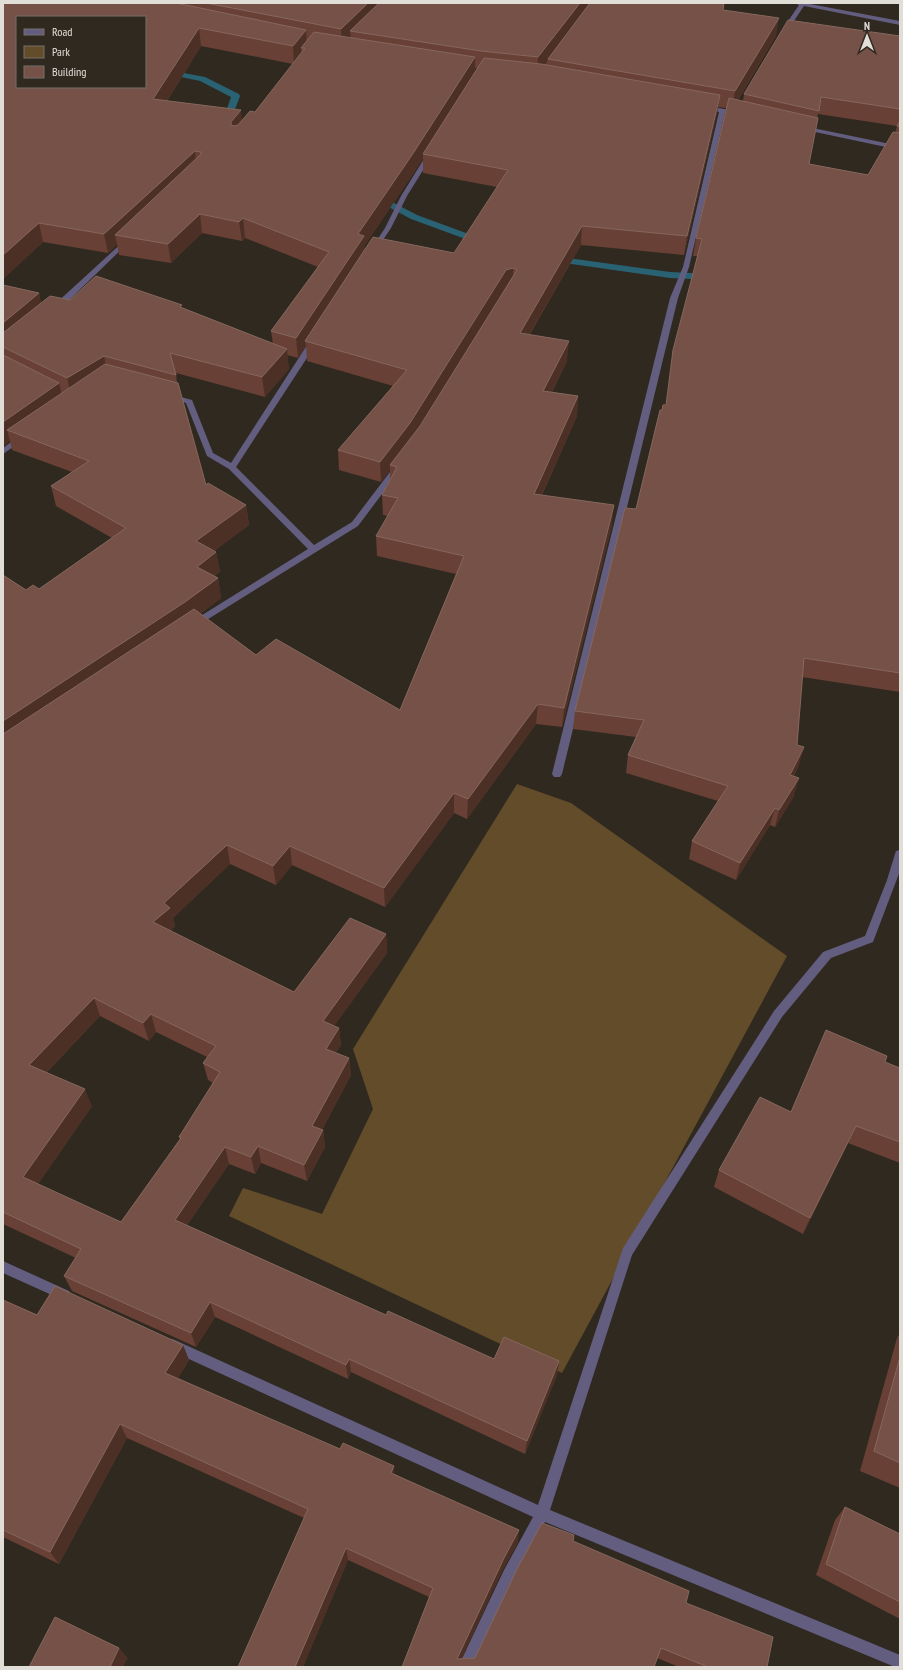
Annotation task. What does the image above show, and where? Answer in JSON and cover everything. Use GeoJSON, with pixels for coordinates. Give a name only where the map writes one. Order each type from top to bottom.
{"type":"FeatureCollection","features":[{"type":"Feature","properties":{"kind":"street"},"geometry":{"type":"LineString","coordinates":[[795,3],[900,24]]}},
{"type":"Feature","properties":{"kind":"street"},"geometry":{"type":"LineString","coordinates":[[779,39],[802,5]]}},
{"type":"Feature","properties":{"kind":"street"},"geometry":{"type":"LineString","coordinates":[[735,113],[739,106]]}},
{"type":"Feature","properties":{"kind":"street"},"geometry":{"type":"LineString","coordinates":[[699,107],[742,114]]}},
{"type":"Feature","properties":{"kind":"street"},"geometry":{"type":"LineString","coordinates":[[557,774],[674,298],[686,267],[722,111]]}},
{"type":"Feature","properties":{"kind":"street"},"geometry":{"type":"LineString","coordinates":[[794,126],[838,137],[900,148]]}},
{"type":"Feature","properties":{"kind":"street"},"geometry":{"type":"LineString","coordinates":[[367,260],[388,228],[404,196],[432,151]]}},
{"type":"Feature","properties":{"kind":"street"},"geometry":{"type":"LineString","coordinates":[[49,315],[132,236]]}},
{"type":"Feature","properties":{"kind":"street"},"geometry":{"type":"LineString","coordinates":[[232,467],[320,332]]}},
{"type":"Feature","properties":{"kind":"street"},"geometry":{"type":"LineString","coordinates":[[159,393],[189,402],[210,454],[232,467],[313,549]]}},
{"type":"Feature","properties":{"kind":"street"},"geometry":{"type":"LineString","coordinates":[[3,452],[27,435]]}},
{"type":"Feature","properties":{"kind":"street"},"geometry":{"type":"LineString","coordinates":[[189,628],[239,595],[355,524],[406,457]]}},
{"type":"Feature","properties":{"kind":"street"},"geometry":{"type":"LineString","coordinates":[[465,1667],[509,1575],[542,1514],[627,1252],[778,1014],[827,955],[869,939],[892,880],[900,854]]}},
{"type":"Feature","properties":{"kind":"street"},"geometry":{"type":"LineString","coordinates":[[3,1267],[75,1300]]}},
{"type":"Feature","properties":{"kind":"street"},"geometry":{"type":"LineString","coordinates":[[161,1340],[542,1514],[900,1662]]}},
{"type":"Feature","properties":{"kind":"green space"},"geometry":{"type":"Polygon","coordinates":[[[517,784],[571,803],[787,956],[562,1373],[229,1216],[243,1188],[322,1214],[373,1109],[353,1049],[517,784]]]}},
{"type":"Feature","properties":{"kind":"building"},"geometry":{"type":"Polygon","coordinates":[[[3,3],[176,3],[306,30],[293,46],[199,28],[153,99],[241,110],[231,122],[231,125],[234,126],[238,125],[250,111],[255,112],[305,48],[301,48],[314,32],[475,57],[414,152],[358,234],[364,236],[296,338],[271,331],[329,252],[243,218],[239,222],[200,214],[168,244],[115,235],[201,154],[201,152],[195,151],[104,234],[39,223],[3,255],[3,3]]]}},
{"type":"Feature","properties":{"kind":"building"},"geometry":{"type":"Polygon","coordinates":[[[206,3],[368,3],[341,29],[206,3]]]}},
{"type":"Feature","properties":{"kind":"building"},"geometry":{"type":"Polygon","coordinates":[[[379,3],[580,3],[538,57],[481,51],[350,31],[379,3]]]}},
{"type":"Feature","properties":{"kind":"building"},"geometry":{"type":"Polygon","coordinates":[[[590,3],[724,3],[723,10],[779,18],[735,91],[548,59],[590,3]]]}},
{"type":"Feature","properties":{"kind":"building"},"geometry":{"type":"Polygon","coordinates":[[[788,20],[900,36],[900,109],[821,97],[819,111],[744,94],[788,20]]]}},
{"type":"Feature","properties":{"kind":"building"},"geometry":{"type":"Polygon","coordinates":[[[484,58],[541,64],[720,95],[687,236],[582,226],[520,333],[569,341],[543,391],[578,396],[534,494],[614,505],[564,708],[538,704],[468,799],[454,793],[384,888],[290,846],[273,866],[227,845],[164,903],[170,908],[153,922],[294,992],[350,918],[386,934],[323,1021],[339,1028],[326,1049],[349,1058],[312,1126],[323,1130],[304,1165],[258,1146],[251,1157],[225,1147],[175,1220],[386,1315],[388,1311],[494,1359],[504,1337],[559,1361],[527,1441],[349,1359],[346,1365],[210,1302],[191,1333],[64,1276],[81,1249],[3,1212],[3,734],[194,609],[256,655],[276,639],[400,710],[464,556],[376,536],[398,498],[382,495],[397,467],[390,465],[420,426],[517,270],[513,268],[506,270],[410,423],[380,462],[338,450],[407,370],[305,341],[373,237],[454,253],[508,170],[423,154],[484,58]],[[94,998],[29,1065],[85,1089],[23,1177],[121,1222],[181,1138],[179,1137],[220,1072],[203,1063],[216,1046],[151,1014],[143,1023],[94,998]]]}},
{"type":"Feature","properties":{"kind":"building"},"geometry":{"type":"Polygon","coordinates":[[[729,98],[818,118],[809,164],[868,175],[893,132],[900,133],[900,673],[804,658],[797,745],[804,747],[790,775],[799,778],[779,810],[775,808],[740,863],[692,841],[728,786],[628,755],[644,720],[575,711],[625,508],[636,509],[660,410],[662,410],[663,405],[666,405],[673,350],[702,239],[696,238],[729,98]]]}},
{"type":"Feature","properties":{"kind":"building"},"geometry":{"type":"Polygon","coordinates":[[[96,276],[182,305],[180,307],[287,349],[262,377],[170,353],[176,375],[104,356],[67,378],[3,347],[3,333],[50,296],[70,300],[96,276]]]}},
{"type":"Feature","properties":{"kind":"building"},"geometry":{"type":"Polygon","coordinates":[[[3,285],[39,293],[3,323],[3,285]]]}},
{"type":"Feature","properties":{"kind":"building"},"geometry":{"type":"Polygon","coordinates":[[[3,355],[59,383],[3,422],[3,355]]]}},
{"type":"Feature","properties":{"kind":"building"},"geometry":{"type":"Polygon","coordinates":[[[105,364],[178,383],[206,485],[208,483],[246,505],[196,541],[216,552],[197,567],[218,578],[185,602],[3,721],[3,575],[26,590],[33,585],[39,589],[126,528],[51,486],[89,461],[7,430],[105,364]]]}},
{"type":"Feature","properties":{"kind":"building"},"geometry":{"type":"Polygon","coordinates":[[[826,1030],[887,1056],[885,1062],[900,1068],[900,1142],[856,1126],[810,1218],[719,1170],[760,1097],[791,1112],[826,1030]]]}},
{"type":"Feature","properties":{"kind":"building"},"geometry":{"type":"Polygon","coordinates":[[[55,1286],[183,1345],[165,1373],[340,1449],[343,1443],[394,1466],[391,1473],[519,1530],[504,1558],[457,1659],[475,1658],[517,1569],[542,1523],[574,1535],[573,1541],[689,1591],[686,1603],[773,1637],[767,1667],[708,1667],[661,1648],[654,1667],[402,1667],[433,1588],[346,1548],[295,1667],[238,1667],[308,1509],[120,1424],[50,1552],[3,1530],[3,1300],[37,1315],[55,1286]]]}},
{"type":"Feature","properties":{"kind":"building"},"geometry":{"type":"Polygon","coordinates":[[[900,1357],[900,1463],[874,1451],[900,1357]]]}},
{"type":"Feature","properties":{"kind":"building"},"geometry":{"type":"Polygon","coordinates":[[[845,1507],[900,1534],[900,1602],[826,1564],[845,1507]]]}},
{"type":"Feature","properties":{"kind":"building"},"geometry":{"type":"Polygon","coordinates":[[[55,1617],[119,1648],[110,1667],[29,1667],[55,1617]]]}},
{"type":"Feature","properties":{"kind":"waterway"},"geometry":{"type":"LineString","coordinates":[[146,71],[167,72],[202,79],[236,96],[225,126]]}},
{"type":"Feature","properties":{"kind":"waterway"},"geometry":{"type":"LineString","coordinates":[[375,196],[414,217],[482,242]]}},
{"type":"Feature","properties":{"kind":"waterway"},"geometry":{"type":"LineString","coordinates":[[553,259],[670,275],[711,277]]}}]}
